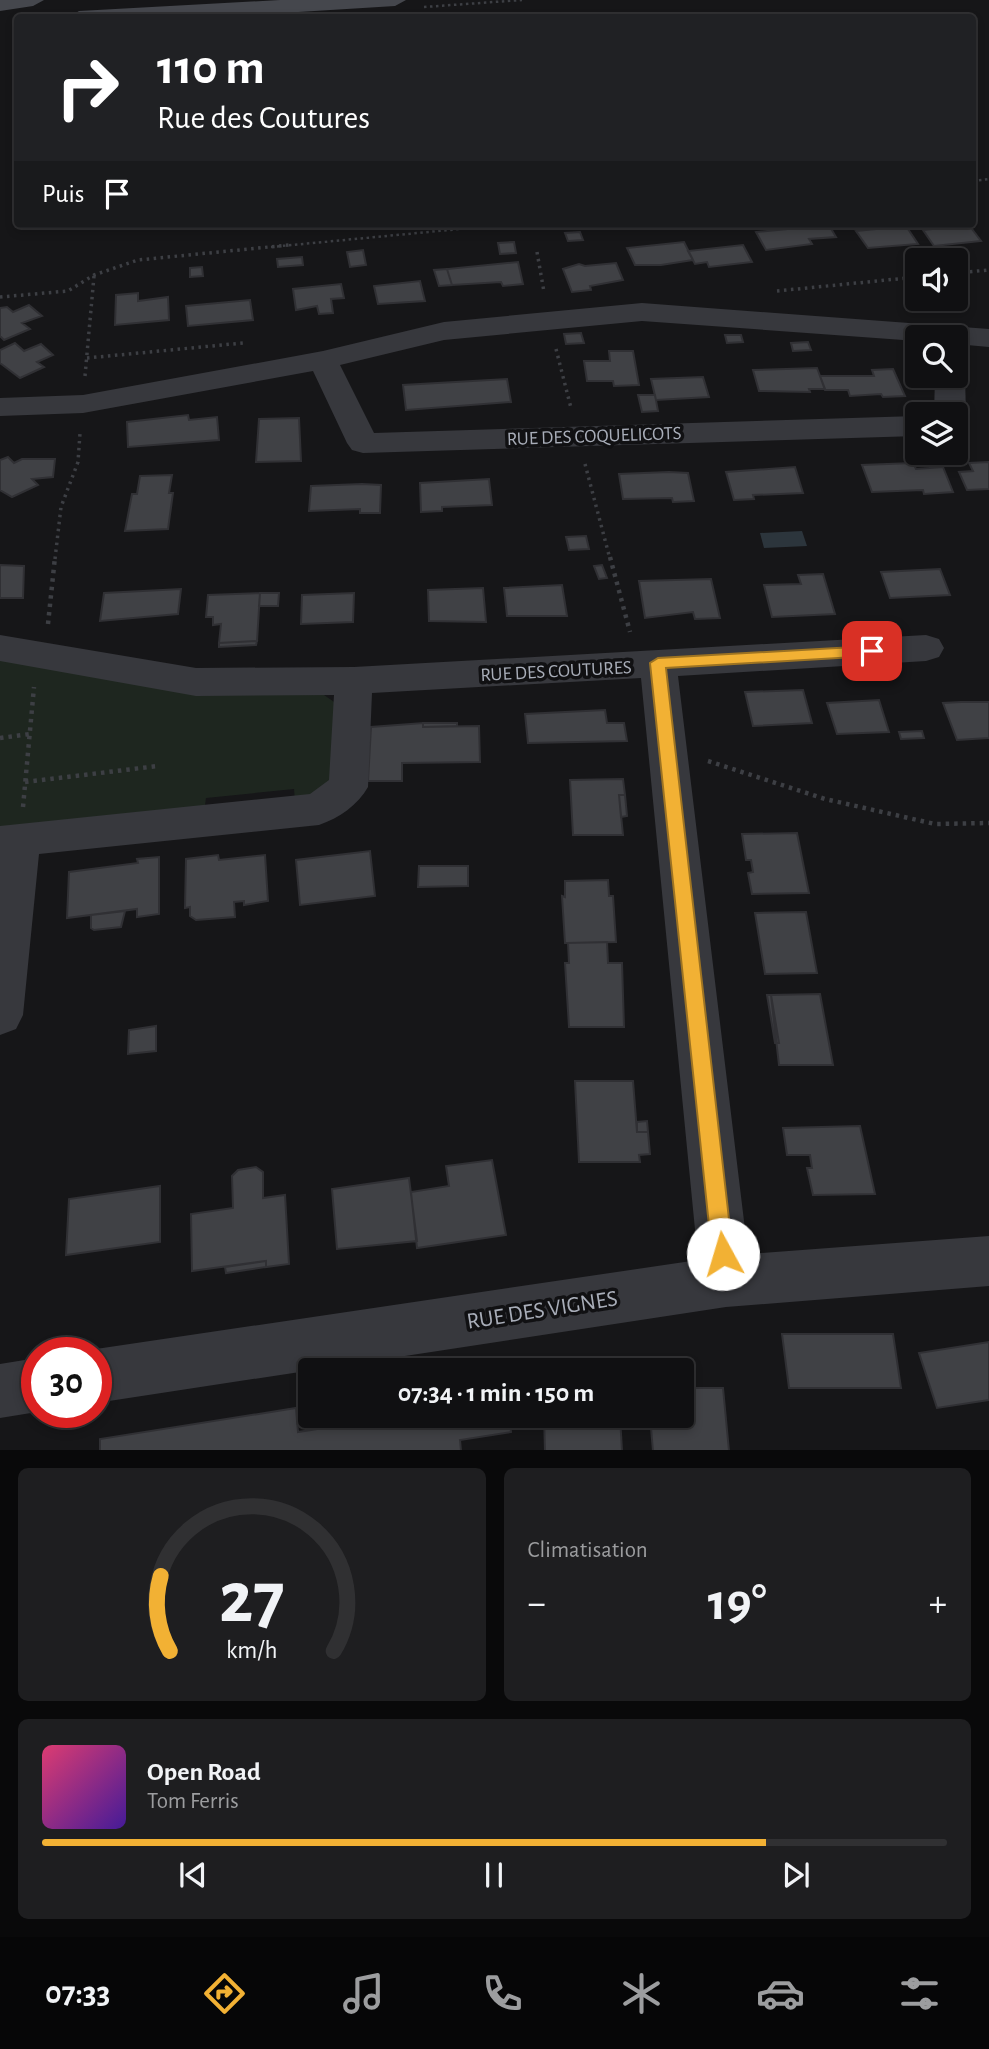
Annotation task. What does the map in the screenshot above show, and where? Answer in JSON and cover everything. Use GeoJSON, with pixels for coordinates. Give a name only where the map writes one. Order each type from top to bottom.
{"type":"FeatureCollection","features":[{"type":"Feature","properties":{"kind":"main road"},"geometry":{"type":"LineString","coordinates":[[0,4],[33,0]]}},
{"type":"Feature","properties":{"kind":"main road"},"geometry":{"type":"LineString","coordinates":[[149,14],[394,0]]}},
{"type":"Feature","properties":{"kind":"street"},"geometry":{"type":"LineString","coordinates":[[0,407],[83,404],[323,360],[444,331],[642,313],[905,334]]}},
{"type":"Feature","properties":{"kind":"street"},"geometry":{"type":"LineString","coordinates":[[968,338],[989,338]]}},
{"type":"Feature","properties":{"kind":"street","name":"RUE DES COQUELICOTS"},"geometry":{"type":"LineString","coordinates":[[323,360],[363,443],[905,426]]}},
{"type":"Feature","properties":{"kind":"street","name":"RUE DES COUTURES"},"geometry":{"type":"LineString","coordinates":[[0,648],[196,682],[354,681],[926,648]]}},
{"type":"Feature","properties":{"kind":"street"},"geometry":{"type":"LineString","coordinates":[[658,663],[726,1281]]}},
{"type":"Feature","properties":{"kind":"street"},"geometry":{"type":"LineString","coordinates":[[0,1015],[10,841],[319,809],[348,787],[354,681]]}},
{"type":"Feature","properties":{"kind":"street","name":"RUE DES VIGNES"},"geometry":{"type":"LineString","coordinates":[[112,1374],[726,1281],[989,1261]]}},
{"type":"Feature","properties":{"kind":"street"},"geometry":{"type":"LineString","coordinates":[[0,1391],[21,1388]]}},
{"type":"Feature","properties":{"kind":"path"},"geometry":{"type":"LineString","coordinates":[[0,297],[68,291],[94,275],[138,260],[470,228]]}},
{"type":"Feature","properties":{"kind":"path"},"geometry":{"type":"LineString","coordinates":[[968,272],[989,270]]}},
{"type":"Feature","properties":{"kind":"path"},"geometry":{"type":"LineString","coordinates":[[10,841],[25,782],[61,507],[78,462],[94,275]]}},
{"type":"Feature","properties":{"kind":"path"},"geometry":{"type":"LineString","coordinates":[[0,738],[30,734]]}},
{"type":"Feature","properties":{"kind":"path"},"geometry":{"type":"LineString","coordinates":[[668,748],[825,799],[935,824],[989,823]]}},
{"type":"Feature","properties":{"kind":"path"},"geometry":{"type":"LineString","coordinates":[[25,782],[158,766]]}},
{"type":"Feature","properties":{"kind":"shaded area"},"geometry":{"type":"Polygon","coordinates":[[[802,531],[807,546],[764,548],[760,533],[802,531]]]}},
{"type":"Feature","properties":{"kind":"shaded area"},"geometry":{"type":"Polygon","coordinates":[[[0,658],[324,695],[337,704],[339,771],[325,793],[295,802],[294,789],[206,798],[204,812],[0,834],[0,658]]]}},
{"type":"Feature","properties":{"kind":"building"},"geometry":{"type":"Polygon","coordinates":[[[831,228],[836,237],[809,239],[812,244],[766,250],[756,232],[831,228]]]}},
{"type":"Feature","properties":{"kind":"building"},"geometry":{"type":"Polygon","coordinates":[[[907,228],[918,244],[868,248],[856,231],[907,228]]]}},
{"type":"Feature","properties":{"kind":"building"},"geometry":{"type":"Polygon","coordinates":[[[971,228],[981,241],[934,246],[923,230],[971,228]]]}},
{"type":"Feature","properties":{"kind":"building"},"geometry":{"type":"Polygon","coordinates":[[[580,232],[583,240],[568,241],[565,233],[580,232]]]}},
{"type":"Feature","properties":{"kind":"building"},"geometry":{"type":"Polygon","coordinates":[[[514,242],[516,253],[500,254],[498,243],[514,242]]]}},
{"type":"Feature","properties":{"kind":"building"},"geometry":{"type":"Polygon","coordinates":[[[684,242],[693,260],[661,265],[635,265],[627,248],[684,242]]]}},
{"type":"Feature","properties":{"kind":"building"},"geometry":{"type":"Polygon","coordinates":[[[743,245],[752,262],[709,267],[707,262],[695,264],[688,251],[743,245]]]}},
{"type":"Feature","properties":{"kind":"building"},"geometry":{"type":"Polygon","coordinates":[[[363,250],[366,265],[350,267],[347,252],[363,250]]]}},
{"type":"Feature","properties":{"kind":"building"},"geometry":{"type":"Polygon","coordinates":[[[302,257],[303,265],[278,267],[277,259],[302,257]]]}},
{"type":"Feature","properties":{"kind":"building"},"geometry":{"type":"Polygon","coordinates":[[[518,262],[523,284],[503,286],[501,282],[452,285],[447,269],[518,262]]]}},
{"type":"Feature","properties":{"kind":"building"},"geometry":{"type":"Polygon","coordinates":[[[616,263],[623,280],[590,286],[591,290],[572,292],[563,269],[579,264],[585,266],[616,263]]]}},
{"type":"Feature","properties":{"kind":"building"},"geometry":{"type":"Polygon","coordinates":[[[202,267],[203,276],[190,277],[190,268],[202,267]]]}},
{"type":"Feature","properties":{"kind":"building"},"geometry":{"type":"Polygon","coordinates":[[[447,269],[452,285],[439,286],[434,270],[447,269]]]}},
{"type":"Feature","properties":{"kind":"building"},"geometry":{"type":"Polygon","coordinates":[[[420,281],[425,301],[378,304],[374,286],[420,281]]]}},
{"type":"Feature","properties":{"kind":"building"},"geometry":{"type":"Polygon","coordinates":[[[341,284],[344,298],[331,299],[333,313],[319,314],[317,306],[296,310],[293,289],[341,284]]]}},
{"type":"Feature","properties":{"kind":"building"},"geometry":{"type":"Polygon","coordinates":[[[138,293],[138,301],[168,297],[169,320],[115,325],[116,295],[138,293]]]}},
{"type":"Feature","properties":{"kind":"building"},"geometry":{"type":"Polygon","coordinates":[[[250,300],[253,320],[188,326],[186,306],[250,300]]]}},
{"type":"Feature","properties":{"kind":"building"},"geometry":{"type":"Polygon","coordinates":[[[29,305],[42,316],[22,323],[30,329],[4,340],[0,336],[0,308],[7,307],[13,312],[29,305]]]}},
{"type":"Feature","properties":{"kind":"building"},"geometry":{"type":"Polygon","coordinates":[[[581,333],[584,343],[566,344],[564,334],[581,333]]]}},
{"type":"Feature","properties":{"kind":"building"},"geometry":{"type":"Polygon","coordinates":[[[725,335],[741,335],[743,342],[727,343],[725,335]]]}},
{"type":"Feature","properties":{"kind":"building"},"geometry":{"type":"Polygon","coordinates":[[[808,342],[811,350],[793,351],[791,343],[808,342]]]}},
{"type":"Feature","properties":{"kind":"building"},"geometry":{"type":"Polygon","coordinates":[[[15,343],[24,351],[41,344],[53,355],[37,362],[44,367],[20,378],[0,363],[0,350],[15,343]]]}},
{"type":"Feature","properties":{"kind":"building"},"geometry":{"type":"Polygon","coordinates":[[[609,351],[633,351],[639,385],[614,386],[613,381],[587,381],[584,361],[610,361],[609,351]]]}},
{"type":"Feature","properties":{"kind":"building"},"geometry":{"type":"Polygon","coordinates":[[[817,368],[825,389],[809,389],[810,392],[759,391],[753,370],[817,368]]]}},
{"type":"Feature","properties":{"kind":"building"},"geometry":{"type":"Polygon","coordinates":[[[893,369],[905,396],[850,396],[848,390],[825,390],[820,376],[874,376],[872,370],[893,369]]]}},
{"type":"Feature","properties":{"kind":"building"},"geometry":{"type":"Polygon","coordinates":[[[703,377],[709,397],[656,400],[651,379],[703,377]]]}},
{"type":"Feature","properties":{"kind":"building"},"geometry":{"type":"Polygon","coordinates":[[[507,379],[511,402],[406,410],[403,385],[507,379]]]}},
{"type":"Feature","properties":{"kind":"building"},"geometry":{"type":"Polygon","coordinates":[[[638,395],[655,395],[658,411],[642,412],[638,395]]]}},
{"type":"Feature","properties":{"kind":"building"},"geometry":{"type":"Polygon","coordinates":[[[188,415],[189,420],[217,417],[219,440],[128,447],[127,422],[188,415]]]}},
{"type":"Feature","properties":{"kind":"building"},"geometry":{"type":"Polygon","coordinates":[[[299,418],[301,461],[256,462],[259,419],[299,418]]]}},
{"type":"Feature","properties":{"kind":"building"},"geometry":{"type":"Polygon","coordinates":[[[8,457],[14,463],[22,459],[55,459],[53,477],[32,479],[38,485],[12,497],[0,490],[0,460],[8,457]]]}},
{"type":"Feature","properties":{"kind":"building"},"geometry":{"type":"Polygon","coordinates":[[[989,462],[989,489],[967,490],[959,472],[973,471],[969,463],[989,462]]]}},
{"type":"Feature","properties":{"kind":"building"},"geometry":{"type":"Polygon","coordinates":[[[905,463],[914,465],[916,469],[943,467],[953,492],[872,492],[862,465],[905,463]]]}},
{"type":"Feature","properties":{"kind":"building"},"geometry":{"type":"Polygon","coordinates":[[[795,467],[803,493],[753,495],[754,499],[734,500],[726,472],[795,467]]]}},
{"type":"Feature","properties":{"kind":"building"},"geometry":{"type":"Polygon","coordinates":[[[688,473],[694,501],[673,502],[672,498],[623,499],[619,474],[688,473]]]}},
{"type":"Feature","properties":{"kind":"building"},"geometry":{"type":"Polygon","coordinates":[[[172,475],[169,493],[173,493],[168,529],[125,531],[132,494],[137,494],[140,476],[172,475]]]}},
{"type":"Feature","properties":{"kind":"building"},"geometry":{"type":"Polygon","coordinates":[[[489,479],[492,505],[442,507],[442,511],[421,512],[420,483],[489,479]]]}},
{"type":"Feature","properties":{"kind":"building"},"geometry":{"type":"Polygon","coordinates":[[[381,485],[380,513],[360,513],[360,509],[309,511],[311,486],[381,485]]]}},
{"type":"Feature","properties":{"kind":"building"},"geometry":{"type":"Polygon","coordinates":[[[586,536],[589,549],[569,550],[566,537],[586,536]]]}},
{"type":"Feature","properties":{"kind":"building"},"geometry":{"type":"Polygon","coordinates":[[[0,565],[24,566],[23,598],[0,598],[0,565]]]}},
{"type":"Feature","properties":{"kind":"building"},"geometry":{"type":"Polygon","coordinates":[[[602,565],[607,578],[599,579],[594,566],[602,565]]]}},
{"type":"Feature","properties":{"kind":"building"},"geometry":{"type":"Polygon","coordinates":[[[940,569],[950,595],[890,598],[881,572],[940,569]]]}},
{"type":"Feature","properties":{"kind":"building"},"geometry":{"type":"Polygon","coordinates":[[[823,574],[835,614],[772,617],[764,585],[801,584],[798,575],[823,574]]]}},
{"type":"Feature","properties":{"kind":"building"},"geometry":{"type":"Polygon","coordinates":[[[711,579],[720,618],[695,619],[693,612],[645,618],[639,581],[711,579]]]}},
{"type":"Feature","properties":{"kind":"building"},"geometry":{"type":"Polygon","coordinates":[[[562,585],[567,616],[507,616],[504,588],[562,585]]]}},
{"type":"Feature","properties":{"kind":"building"},"geometry":{"type":"Polygon","coordinates":[[[483,588],[486,622],[429,621],[428,590],[483,588]]]}},
{"type":"Feature","properties":{"kind":"building"},"geometry":{"type":"Polygon","coordinates":[[[181,589],[178,614],[100,621],[104,593],[181,589]]]}},
{"type":"Feature","properties":{"kind":"building"},"geometry":{"type":"Polygon","coordinates":[[[260,593],[279,593],[278,606],[259,606],[260,593]]]}},
{"type":"Feature","properties":{"kind":"building"},"geometry":{"type":"Polygon","coordinates":[[[260,593],[257,641],[219,643],[221,624],[213,625],[213,617],[206,617],[208,595],[260,593]]]}},
{"type":"Feature","properties":{"kind":"building"},"geometry":{"type":"Polygon","coordinates":[[[354,593],[353,622],[301,624],[302,595],[354,593]]]}},
{"type":"Feature","properties":{"kind":"building"},"geometry":{"type":"Polygon","coordinates":[[[257,641],[256,645],[219,647],[219,643],[257,641]]]}},
{"type":"Feature","properties":{"kind":"building"},"geometry":{"type":"Polygon","coordinates":[[[803,690],[812,723],[753,726],[745,692],[803,690]]]}},
{"type":"Feature","properties":{"kind":"building"},"geometry":{"type":"Polygon","coordinates":[[[879,700],[889,732],[837,734],[827,703],[879,700]]]}},
{"type":"Feature","properties":{"kind":"building"},"geometry":{"type":"Polygon","coordinates":[[[989,702],[989,738],[957,740],[943,703],[989,702]]]}},
{"type":"Feature","properties":{"kind":"building"},"geometry":{"type":"Polygon","coordinates":[[[605,710],[607,723],[624,723],[627,741],[528,743],[525,714],[605,710]]]}},
{"type":"Feature","properties":{"kind":"building"},"geometry":{"type":"Polygon","coordinates":[[[423,723],[423,727],[479,726],[480,762],[402,763],[402,781],[368,781],[371,727],[423,723]]]}},
{"type":"Feature","properties":{"kind":"building"},"geometry":{"type":"Polygon","coordinates":[[[423,723],[457,723],[457,726],[423,727],[423,723]]]}},
{"type":"Feature","properties":{"kind":"building"},"geometry":{"type":"Polygon","coordinates":[[[922,731],[924,738],[901,739],[899,732],[922,731]]]}},
{"type":"Feature","properties":{"kind":"building"},"geometry":{"type":"Polygon","coordinates":[[[623,779],[625,795],[619,795],[623,835],[573,835],[570,780],[623,779]]]}},
{"type":"Feature","properties":{"kind":"building"},"geometry":{"type":"Polygon","coordinates":[[[619,795],[625,795],[627,816],[621,817],[619,795]]]}},
{"type":"Feature","properties":{"kind":"building"},"geometry":{"type":"Polygon","coordinates":[[[797,833],[809,893],[752,894],[748,873],[753,872],[751,860],[746,860],[742,834],[797,833]]]}},
{"type":"Feature","properties":{"kind":"building"},"geometry":{"type":"Polygon","coordinates":[[[370,851],[375,896],[300,905],[296,860],[370,851]]]}},
{"type":"Feature","properties":{"kind":"building"},"geometry":{"type":"Polygon","coordinates":[[[218,855],[219,860],[265,855],[268,901],[244,905],[244,901],[234,902],[235,917],[196,920],[190,916],[190,907],[185,908],[186,859],[218,855]]]}},
{"type":"Feature","properties":{"kind":"building"},"geometry":{"type":"Polygon","coordinates":[[[159,857],[159,914],[137,917],[137,909],[67,918],[69,872],[138,863],[137,859],[159,857]]]}},
{"type":"Feature","properties":{"kind":"building"},"geometry":{"type":"Polygon","coordinates":[[[419,866],[468,866],[468,886],[418,887],[419,866]]]}},
{"type":"Feature","properties":{"kind":"building"},"geometry":{"type":"Polygon","coordinates":[[[608,880],[609,896],[613,896],[616,942],[565,943],[562,896],[565,897],[565,881],[608,880]]]}},
{"type":"Feature","properties":{"kind":"building"},"geometry":{"type":"Polygon","coordinates":[[[125,911],[121,927],[91,928],[91,915],[125,911]]]}},
{"type":"Feature","properties":{"kind":"building"},"geometry":{"type":"Polygon","coordinates":[[[806,912],[817,973],[765,974],[755,913],[806,912]]]}},
{"type":"Feature","properties":{"kind":"building"},"geometry":{"type":"Polygon","coordinates":[[[607,942],[608,963],[622,963],[624,1027],[569,1027],[565,963],[569,963],[568,943],[607,942]]]}},
{"type":"Feature","properties":{"kind":"building"},"geometry":{"type":"Polygon","coordinates":[[[820,994],[833,1065],[779,1065],[771,995],[820,994]]]}},
{"type":"Feature","properties":{"kind":"building"},"geometry":{"type":"Polygon","coordinates":[[[767,995],[771,995],[779,1043],[775,1043],[767,995]]]}},
{"type":"Feature","properties":{"kind":"building"},"geometry":{"type":"Polygon","coordinates":[[[156,1026],[156,1051],[128,1054],[129,1030],[156,1026]]]}},
{"type":"Feature","properties":{"kind":"building"},"geometry":{"type":"Polygon","coordinates":[[[575,1081],[633,1081],[637,1132],[648,1132],[650,1154],[639,1155],[640,1162],[579,1162],[575,1081]]]}},
{"type":"Feature","properties":{"kind":"building"},"geometry":{"type":"Polygon","coordinates":[[[647,1121],[648,1132],[637,1132],[637,1122],[647,1121]]]}},
{"type":"Feature","properties":{"kind":"building"},"geometry":{"type":"Polygon","coordinates":[[[860,1126],[875,1194],[813,1195],[807,1168],[812,1168],[810,1155],[787,1155],[783,1128],[860,1126]]]}},
{"type":"Feature","properties":{"kind":"building"},"geometry":{"type":"Polygon","coordinates":[[[492,1160],[506,1235],[417,1248],[411,1192],[449,1186],[446,1166],[492,1160]]]}},
{"type":"Feature","properties":{"kind":"building"},"geometry":{"type":"Polygon","coordinates":[[[256,1167],[263,1172],[263,1198],[285,1195],[289,1264],[266,1267],[266,1261],[192,1271],[191,1214],[233,1208],[232,1176],[238,1170],[256,1167]]]}},
{"type":"Feature","properties":{"kind":"building"},"geometry":{"type":"Polygon","coordinates":[[[409,1178],[417,1241],[337,1249],[332,1189],[409,1178]]]}},
{"type":"Feature","properties":{"kind":"building"},"geometry":{"type":"Polygon","coordinates":[[[160,1186],[160,1242],[66,1255],[69,1199],[160,1186]]]}},
{"type":"Feature","properties":{"kind":"building"},"geometry":{"type":"Polygon","coordinates":[[[266,1261],[266,1267],[226,1273],[225,1267],[266,1261]]]}},
{"type":"Feature","properties":{"kind":"building"},"geometry":{"type":"Polygon","coordinates":[[[782,1334],[893,1334],[901,1388],[789,1388],[782,1334]]]}},
{"type":"Feature","properties":{"kind":"building"},"geometry":{"type":"Polygon","coordinates":[[[989,1342],[989,1400],[937,1408],[919,1353],[989,1342]]]}},
{"type":"Feature","properties":{"kind":"building"},"geometry":{"type":"Polygon","coordinates":[[[694,1388],[723,1388],[729,1450],[653,1450],[651,1428],[694,1428],[694,1388]]]}},
{"type":"Feature","properties":{"kind":"building"},"geometry":{"type":"Polygon","coordinates":[[[296,1408],[298,1432],[323,1428],[510,1428],[511,1432],[460,1440],[461,1450],[100,1450],[100,1439],[296,1408]]]}},
{"type":"Feature","properties":{"kind":"building"},"geometry":{"type":"Polygon","coordinates":[[[544,1428],[621,1428],[622,1450],[545,1450],[544,1428]]]}},
{"type":"Feature","properties":{"kind":"route"},"geometry":{"type":"LineString","coordinates":[[723,1254],[658,663],[872,651]]}}]}
